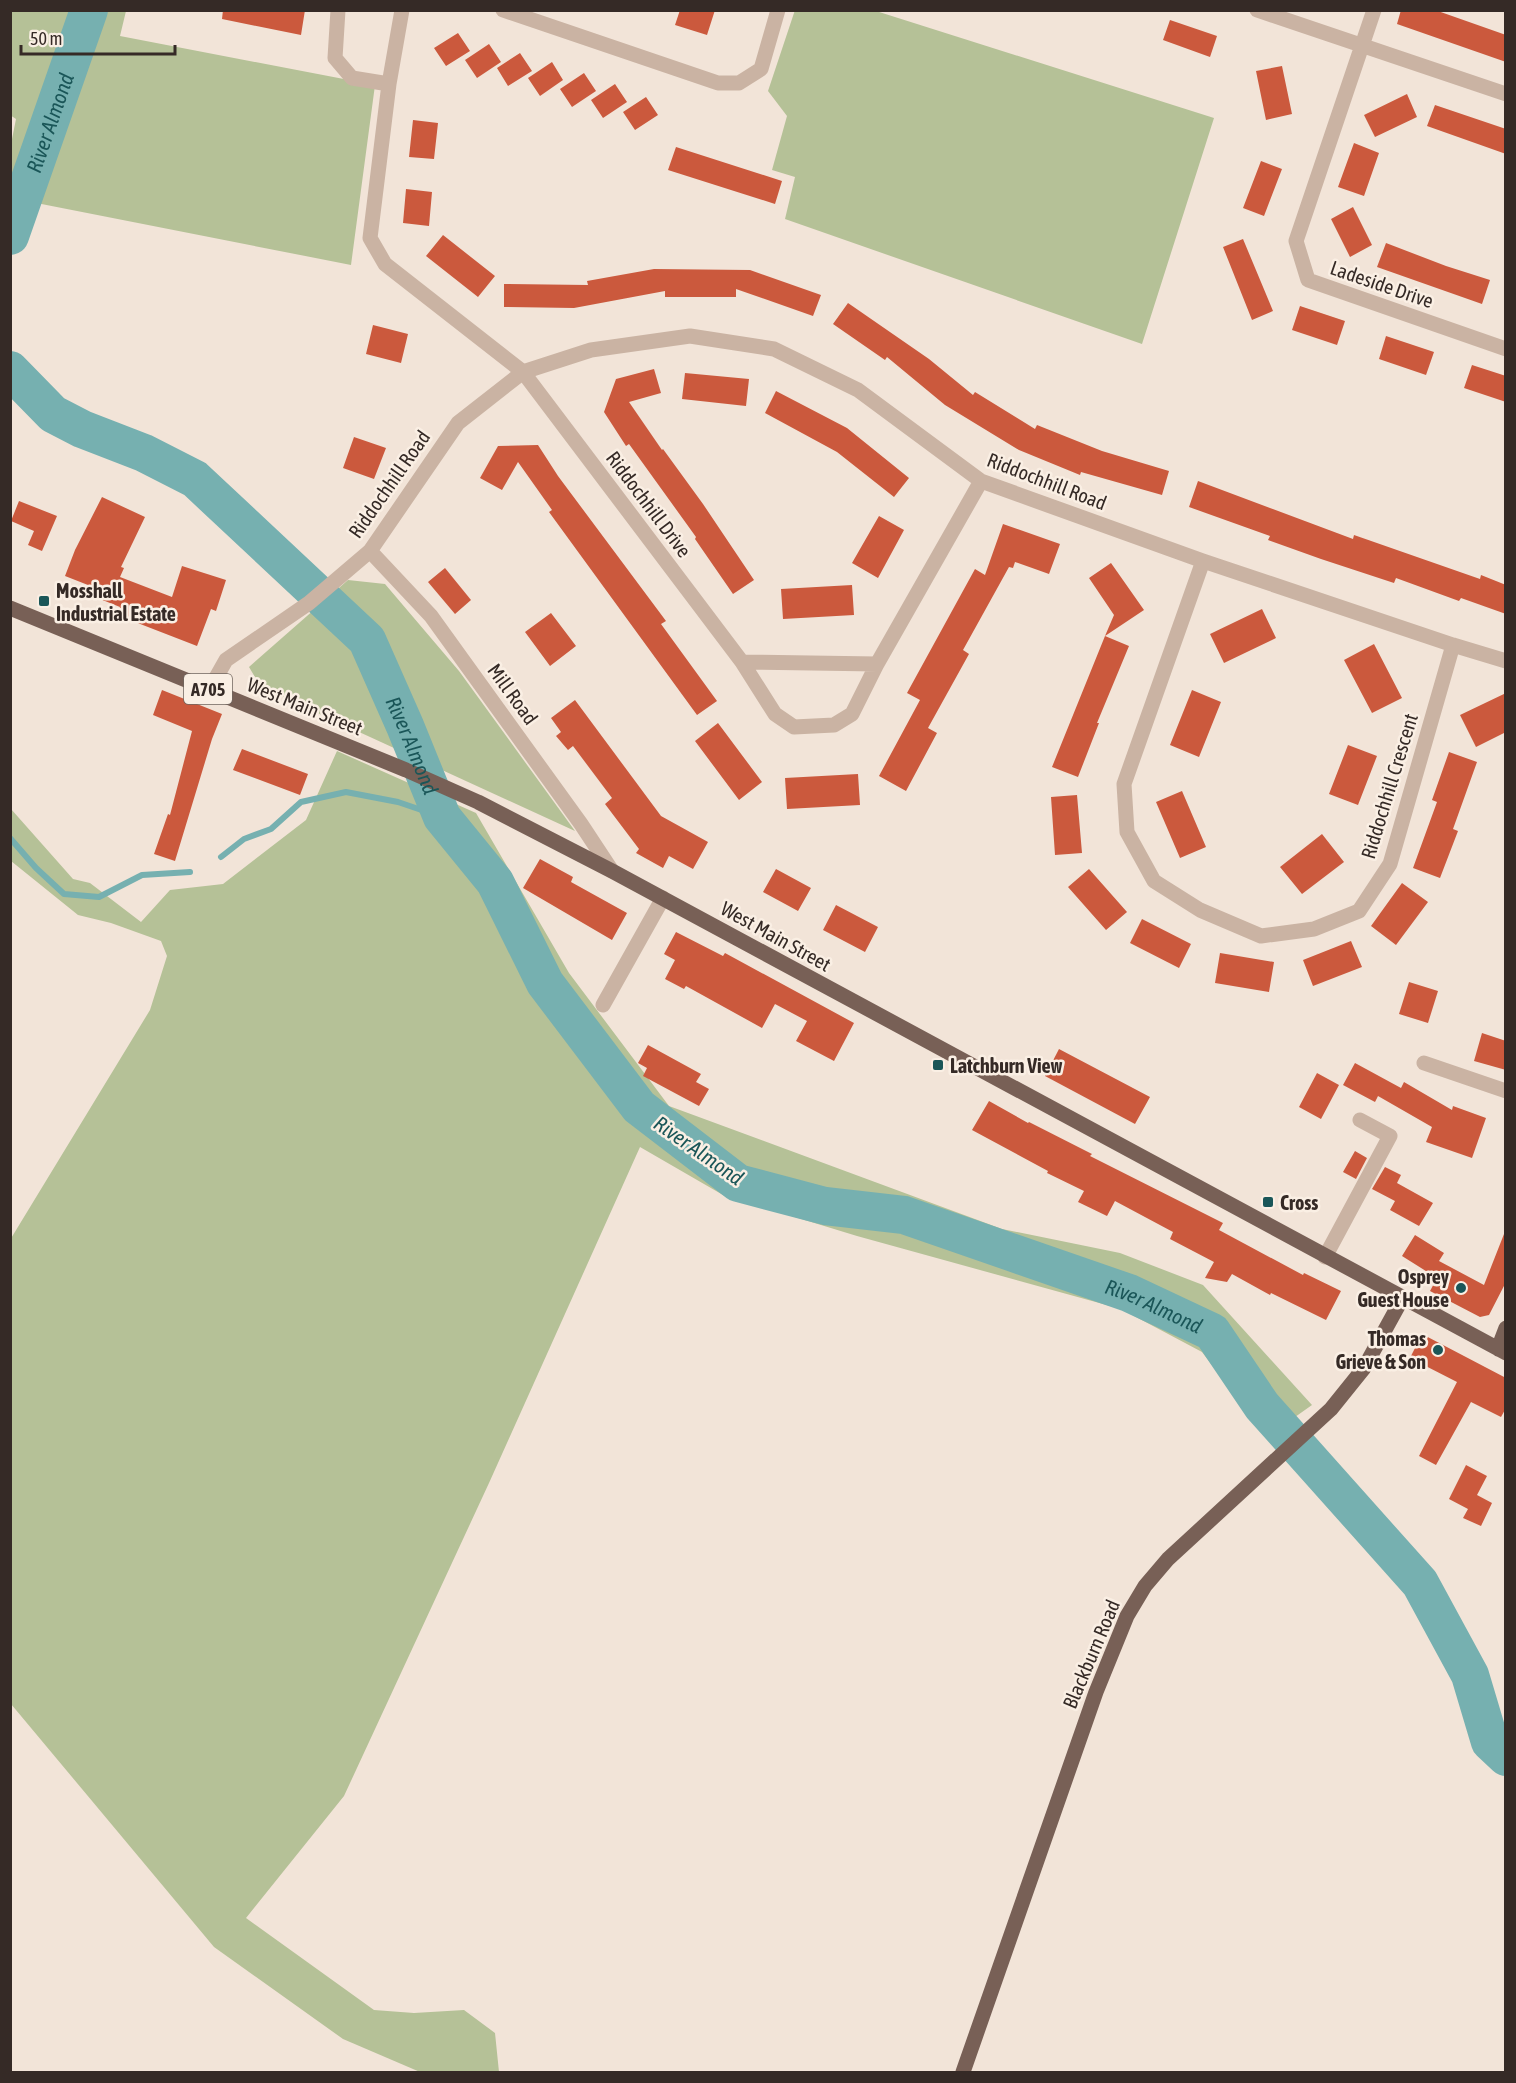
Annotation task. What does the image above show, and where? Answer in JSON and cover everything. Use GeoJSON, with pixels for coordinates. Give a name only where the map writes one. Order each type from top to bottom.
{"type":"FeatureCollection","features":[{"type":"Feature","properties":{"kind":"main road","name":"West Main Street"},"geometry":{"type":"LineString","coordinates":[[10,608],[406,770],[478,802],[663,898],[1502,1351]]}},
{"type":"Feature","properties":{"kind":"main road","name":"Blackburn Road"},"geometry":{"type":"LineString","coordinates":[[963,2073],[1096,1692],[1127,1616],[1145,1586],[1168,1559],[1331,1409],[1364,1368],[1402,1299]]}},
{"type":"Feature","properties":{"kind":"main road"},"geometry":{"type":"LineString","coordinates":[[1502,1351],[1506,1328]]}},
{"type":"Feature","properties":{"kind":"street"},"geometry":{"type":"LineString","coordinates":[[338,10],[335,58],[352,78],[388,84]]}},
{"type":"Feature","properties":{"kind":"street"},"geometry":{"type":"LineString","coordinates":[[402,10],[388,84],[370,237],[385,264],[523,372]]}},
{"type":"Feature","properties":{"kind":"street"},"geometry":{"type":"LineString","coordinates":[[503,10],[718,83],[739,83],[761,69],[778,10]]}},
{"type":"Feature","properties":{"kind":"street"},"geometry":{"type":"LineString","coordinates":[[1257,10],[1506,94]]}},
{"type":"Feature","properties":{"kind":"street"},"geometry":{"type":"LineString","coordinates":[[1363,46],[1374,10]]}},
{"type":"Feature","properties":{"kind":"street","name":"Ladeside Drive"},"geometry":{"type":"LineString","coordinates":[[1363,46],[1296,241],[1308,280],[1506,349]]}},
{"type":"Feature","properties":{"kind":"street","name":"Riddochhill Road"},"geometry":{"type":"LineString","coordinates":[[209,690],[226,660],[309,603],[370,551],[458,423],[523,372],[591,350],[690,336],[774,350],[858,390],[981,481],[1203,561],[1506,661]]}},
{"type":"Feature","properties":{"kind":"street","name":"Riddochhill Drive"},"geometry":{"type":"LineString","coordinates":[[523,372],[742,662],[775,714],[794,727],[834,725],[852,714],[877,664],[981,481]]}},
{"type":"Feature","properties":{"kind":"street","name":"Mill Road"},"geometry":{"type":"LineString","coordinates":[[370,551],[431,616],[581,824],[612,871]]}},
{"type":"Feature","properties":{"kind":"street","name":"Riddochhill Crescent"},"geometry":{"type":"LineString","coordinates":[[1203,561],[1124,784],[1127,832],[1154,881],[1200,910],[1261,936],[1314,929],[1359,911],[1390,864],[1453,645]]}},
{"type":"Feature","properties":{"kind":"street"},"geometry":{"type":"LineString","coordinates":[[742,662],[877,664]]}},
{"type":"Feature","properties":{"kind":"street"},"geometry":{"type":"LineString","coordinates":[[603,1005],[663,898]]}},
{"type":"Feature","properties":{"kind":"street"},"geometry":{"type":"LineString","coordinates":[[1424,1063],[1506,1091]]}},
{"type":"Feature","properties":{"kind":"street"},"geometry":{"type":"LineString","coordinates":[[1325,1257],[1390,1136],[1360,1120]]}},
{"type":"Feature","properties":{"kind":"green space"},"geometry":{"type":"Polygon","coordinates":[[[795,10],[876,11],[1214,118],[1142,344],[785,219],[795,177],[772,170],[787,116],[768,91],[795,10]]]}},
{"type":"Feature","properties":{"kind":"green space"},"geometry":{"type":"Polygon","coordinates":[[[10,11],[126,11],[120,36],[375,85],[351,265],[11,198],[11,144],[16,119],[10,115],[10,11]]]}},
{"type":"Feature","properties":{"kind":"green space"},"geometry":{"type":"Polygon","coordinates":[[[348,580],[385,584],[459,671],[575,831],[261,687],[249,667],[348,580]]]}},
{"type":"Feature","properties":{"kind":"green space"},"geometry":{"type":"Polygon","coordinates":[[[337,751],[476,813],[569,973],[669,1106],[1002,1229],[1120,1253],[1203,1285],[1312,1405],[1267,1437],[1202,1352],[1121,1309],[857,1236],[723,1195],[640,1147],[489,1483],[344,1796],[246,1918],[374,2010],[414,2013],[464,2010],[495,2033],[499,2072],[420,2072],[343,2039],[214,1947],[11,1704],[10,1240],[150,1010],[167,956],[161,941],[111,923],[78,915],[11,861],[11,809],[73,879],[90,883],[141,922],[170,890],[223,884],[306,820],[337,751]]]}},
{"type":"Feature","properties":{"kind":"building"},"geometry":{"type":"Polygon","coordinates":[[[223,10],[305,10],[301,35],[222,19],[223,10]]]}},
{"type":"Feature","properties":{"kind":"building"},"geometry":{"type":"Polygon","coordinates":[[[680,10],[715,10],[707,35],[675,25],[680,10]]]}},
{"type":"Feature","properties":{"kind":"building"},"geometry":{"type":"Polygon","coordinates":[[[1401,10],[1435,10],[1506,35],[1506,62],[1397,24],[1401,10]]]}},
{"type":"Feature","properties":{"kind":"building"},"geometry":{"type":"Polygon","coordinates":[[[1170,20],[1217,36],[1210,57],[1163,40],[1170,20]]]}},
{"type":"Feature","properties":{"kind":"building"},"geometry":{"type":"Polygon","coordinates":[[[458,33],[470,51],[446,66],[434,48],[458,33]]]}},
{"type":"Feature","properties":{"kind":"building"},"geometry":{"type":"Polygon","coordinates":[[[489,44],[501,62],[477,78],[465,60],[489,44]]]}},
{"type":"Feature","properties":{"kind":"building"},"geometry":{"type":"Polygon","coordinates":[[[520,53],[532,71],[508,86],[497,68],[520,53]]]}},
{"type":"Feature","properties":{"kind":"building"},"geometry":{"type":"Polygon","coordinates":[[[552,62],[563,80],[540,96],[528,78],[552,62]]]}},
{"type":"Feature","properties":{"kind":"building"},"geometry":{"type":"Polygon","coordinates":[[[1282,66],[1292,114],[1266,120],[1256,71],[1282,66]]]}},
{"type":"Feature","properties":{"kind":"building"},"geometry":{"type":"Polygon","coordinates":[[[584,73],[596,91],[572,107],[560,89],[584,73]]]}},
{"type":"Feature","properties":{"kind":"building"},"geometry":{"type":"Polygon","coordinates":[[[615,84],[627,102],[603,118],[591,100],[615,84]]]}},
{"type":"Feature","properties":{"kind":"building"},"geometry":{"type":"Polygon","coordinates":[[[1407,94],[1417,117],[1375,137],[1364,115],[1407,94]]]}},
{"type":"Feature","properties":{"kind":"building"},"geometry":{"type":"Polygon","coordinates":[[[646,97],[658,115],[635,130],[623,112],[646,97]]]}},
{"type":"Feature","properties":{"kind":"building"},"geometry":{"type":"Polygon","coordinates":[[[1435,105],[1506,129],[1506,154],[1427,126],[1435,105]]]}},
{"type":"Feature","properties":{"kind":"building"},"geometry":{"type":"Polygon","coordinates":[[[413,120],[438,123],[434,159],[409,157],[413,120]]]}},
{"type":"Feature","properties":{"kind":"building"},"geometry":{"type":"Polygon","coordinates":[[[1354,143],[1379,153],[1364,196],[1338,187],[1354,143]]]}},
{"type":"Feature","properties":{"kind":"building"},"geometry":{"type":"Polygon","coordinates":[[[676,147],[782,181],[775,204],[668,170],[676,147]]]}},
{"type":"Feature","properties":{"kind":"building"},"geometry":{"type":"Polygon","coordinates":[[[1261,161],[1282,169],[1264,216],[1243,208],[1261,161]]]}},
{"type":"Feature","properties":{"kind":"building"},"geometry":{"type":"Polygon","coordinates":[[[406,189],[432,192],[429,226],[403,223],[406,189]]]}},
{"type":"Feature","properties":{"kind":"building"},"geometry":{"type":"Polygon","coordinates":[[[1353,207],[1372,245],[1350,257],[1331,219],[1353,207]]]}},
{"type":"Feature","properties":{"kind":"building"},"geometry":{"type":"Polygon","coordinates":[[[443,235],[495,276],[478,297],[426,256],[443,235]]]}},
{"type":"Feature","properties":{"kind":"building"},"geometry":{"type":"Polygon","coordinates":[[[1243,239],[1273,311],[1252,320],[1223,247],[1243,239]]]}},
{"type":"Feature","properties":{"kind":"building"},"geometry":{"type":"Polygon","coordinates":[[[1386,243],[1490,280],[1482,304],[1377,267],[1386,243]]]}},
{"type":"Feature","properties":{"kind":"building"},"geometry":{"type":"Polygon","coordinates":[[[654,269],[750,270],[821,295],[813,316],[736,289],[736,297],[665,297],[665,291],[574,308],[504,307],[504,284],[588,285],[587,281],[654,269]]]}},
{"type":"Feature","properties":{"kind":"building"},"geometry":{"type":"Polygon","coordinates":[[[848,303],[929,359],[973,395],[975,392],[1035,429],[1037,425],[1102,451],[1169,471],[1162,495],[1081,472],[1080,475],[1019,450],[945,405],[887,357],[885,360],[833,324],[848,303]]]}},
{"type":"Feature","properties":{"kind":"building"},"geometry":{"type":"Polygon","coordinates":[[[1300,306],[1345,321],[1337,345],[1292,330],[1300,306]]]}},
{"type":"Feature","properties":{"kind":"building"},"geometry":{"type":"Polygon","coordinates":[[[373,325],[408,334],[401,363],[366,354],[373,325]]]}},
{"type":"Feature","properties":{"kind":"building"},"geometry":{"type":"Polygon","coordinates":[[[1386,336],[1434,352],[1426,375],[1379,359],[1386,336]]]}},
{"type":"Feature","properties":{"kind":"building"},"geometry":{"type":"Polygon","coordinates":[[[1472,365],[1506,376],[1506,402],[1464,388],[1472,365]]]}},
{"type":"Feature","properties":{"kind":"building"},"geometry":{"type":"Polygon","coordinates":[[[654,369],[661,393],[629,402],[703,504],[754,580],[733,594],[695,539],[696,537],[629,444],[626,446],[604,412],[616,379],[654,369]]]}},
{"type":"Feature","properties":{"kind":"building"},"geometry":{"type":"Polygon","coordinates":[[[685,373],[749,379],[746,406],[682,399],[685,373]]]}},
{"type":"Feature","properties":{"kind":"building"},"geometry":{"type":"Polygon","coordinates":[[[776,391],[847,428],[909,478],[894,497],[837,452],[765,413],[776,391]]]}},
{"type":"Feature","properties":{"kind":"building"},"geometry":{"type":"Polygon","coordinates":[[[354,437],[386,448],[374,479],[343,468],[354,437]]]}},
{"type":"Feature","properties":{"kind":"building"},"geometry":{"type":"Polygon","coordinates":[[[538,445],[558,476],[666,621],[661,624],[717,701],[697,715],[549,512],[552,510],[518,462],[502,490],[480,478],[498,446],[538,445]]]}},
{"type":"Feature","properties":{"kind":"building"},"geometry":{"type":"Polygon","coordinates":[[[1198,481],[1353,539],[1354,535],[1480,579],[1481,575],[1506,585],[1506,614],[1461,598],[1459,601],[1396,578],[1394,583],[1321,559],[1268,540],[1270,536],[1189,507],[1198,481]]]}},
{"type":"Feature","properties":{"kind":"building"},"geometry":{"type":"Polygon","coordinates":[[[102,497],[145,517],[121,567],[124,568],[120,577],[172,597],[182,566],[226,580],[216,611],[211,609],[197,646],[117,615],[120,607],[85,593],[88,585],[65,576],[75,550],[102,497]]]}},
{"type":"Feature","properties":{"kind":"building"},"geometry":{"type":"Polygon","coordinates":[[[19,501],[57,516],[42,551],[28,545],[34,531],[11,521],[19,501]]]}},
{"type":"Feature","properties":{"kind":"building"},"geometry":{"type":"Polygon","coordinates":[[[879,516],[904,530],[878,578],[852,563],[879,516]]]}},
{"type":"Feature","properties":{"kind":"building"},"geometry":{"type":"Polygon","coordinates":[[[1003,524],[1060,544],[1049,574],[1015,562],[1013,568],[1009,567],[963,650],[969,654],[928,728],[937,733],[906,791],[879,776],[920,700],[907,693],[975,569],[985,575],[1003,524]]]}},
{"type":"Feature","properties":{"kind":"building"},"geometry":{"type":"Polygon","coordinates":[[[1111,563],[1144,610],[1105,636],[1114,615],[1089,578],[1111,563]]]}},
{"type":"Feature","properties":{"kind":"building"},"geometry":{"type":"Polygon","coordinates":[[[445,568],[471,600],[455,614],[428,582],[445,568]]]}},
{"type":"Feature","properties":{"kind":"building"},"geometry":{"type":"Polygon","coordinates":[[[852,585],[854,615],[783,619],[781,589],[852,585]]]}},
{"type":"Feature","properties":{"kind":"building"},"geometry":{"type":"Polygon","coordinates":[[[1262,609],[1276,638],[1224,663],[1210,634],[1262,609]]]}},
{"type":"Feature","properties":{"kind":"building"},"geometry":{"type":"Polygon","coordinates":[[[551,613],[576,646],[550,666],[525,632],[551,613]]]}},
{"type":"Feature","properties":{"kind":"building"},"geometry":{"type":"Polygon","coordinates":[[[1105,636],[1129,646],[1097,723],[1099,723],[1078,777],[1052,767],[1105,636]]]}},
{"type":"Feature","properties":{"kind":"building"},"geometry":{"type":"Polygon","coordinates":[[[1374,644],[1402,698],[1372,713],[1344,660],[1374,644]]]}},
{"type":"Feature","properties":{"kind":"building"},"geometry":{"type":"Polygon","coordinates":[[[162,690],[222,714],[212,739],[175,861],[154,854],[168,814],[170,815],[192,731],[153,715],[162,690]]]}},
{"type":"Feature","properties":{"kind":"building"},"geometry":{"type":"Polygon","coordinates":[[[1192,690],[1221,702],[1199,757],[1170,745],[1192,690]]]}},
{"type":"Feature","properties":{"kind":"building"},"geometry":{"type":"Polygon","coordinates":[[[1506,693],[1506,732],[1476,747],[1460,715],[1506,693]]]}},
{"type":"Feature","properties":{"kind":"building"},"geometry":{"type":"Polygon","coordinates":[[[575,700],[661,816],[708,842],[693,869],[669,856],[663,868],[636,853],[639,849],[605,804],[612,798],[573,746],[568,750],[556,736],[561,732],[551,718],[575,700]]]}},
{"type":"Feature","properties":{"kind":"building"},"geometry":{"type":"Polygon","coordinates":[[[718,723],[762,782],[739,800],[695,741],[718,723]]]}},
{"type":"Feature","properties":{"kind":"building"},"geometry":{"type":"Polygon","coordinates":[[[1348,745],[1377,756],[1358,805],[1329,794],[1348,745]]]}},
{"type":"Feature","properties":{"kind":"building"},"geometry":{"type":"Polygon","coordinates":[[[242,749],[308,774],[300,795],[233,770],[242,749]]]}},
{"type":"Feature","properties":{"kind":"building"},"geometry":{"type":"Polygon","coordinates":[[[1449,752],[1477,762],[1453,829],[1458,831],[1440,878],[1413,868],[1437,802],[1432,800],[1449,752]]]}},
{"type":"Feature","properties":{"kind":"building"},"geometry":{"type":"Polygon","coordinates":[[[858,774],[860,805],[787,809],[785,778],[858,774]]]}},
{"type":"Feature","properties":{"kind":"building"},"geometry":{"type":"Polygon","coordinates":[[[1182,791],[1206,847],[1180,858],[1156,802],[1182,791]]]}},
{"type":"Feature","properties":{"kind":"building"},"geometry":{"type":"Polygon","coordinates":[[[1077,795],[1082,853],[1055,855],[1051,797],[1077,795]]]}},
{"type":"Feature","properties":{"kind":"building"},"geometry":{"type":"Polygon","coordinates":[[[1322,834],[1344,862],[1302,894],[1280,867],[1322,834]]]}},
{"type":"Feature","properties":{"kind":"building"},"geometry":{"type":"Polygon","coordinates":[[[540,859],[573,877],[571,882],[627,913],[612,940],[523,888],[540,859]]]}},
{"type":"Feature","properties":{"kind":"building"},"geometry":{"type":"Polygon","coordinates":[[[776,869],[811,888],[798,911],[763,892],[776,869]]]}},
{"type":"Feature","properties":{"kind":"building"},"geometry":{"type":"Polygon","coordinates":[[[1089,869],[1127,912],[1106,930],[1068,887],[1089,869]]]}},
{"type":"Feature","properties":{"kind":"building"},"geometry":{"type":"Polygon","coordinates":[[[1402,883],[1428,902],[1396,945],[1371,926],[1402,883]]]}},
{"type":"Feature","properties":{"kind":"building"},"geometry":{"type":"Polygon","coordinates":[[[836,905],[878,927],[865,952],[823,930],[836,905]]]}},
{"type":"Feature","properties":{"kind":"building"},"geometry":{"type":"Polygon","coordinates":[[[1142,919],[1191,944],[1179,968],[1130,943],[1142,919]]]}},
{"type":"Feature","properties":{"kind":"building"},"geometry":{"type":"Polygon","coordinates":[[[676,932],[723,956],[725,953],[854,1023],[834,1061],[796,1041],[807,1021],[775,1004],[762,1028],[686,986],[684,989],[665,979],[675,960],[664,954],[676,932]]]}},
{"type":"Feature","properties":{"kind":"building"},"geometry":{"type":"Polygon","coordinates":[[[1351,941],[1362,967],[1313,986],[1303,960],[1351,941]]]}},
{"type":"Feature","properties":{"kind":"building"},"geometry":{"type":"Polygon","coordinates":[[[1220,953],[1274,962],[1269,992],[1215,983],[1220,953]]]}},
{"type":"Feature","properties":{"kind":"building"},"geometry":{"type":"Polygon","coordinates":[[[1409,982],[1438,991],[1428,1023],[1399,1014],[1409,982]]]}},
{"type":"Feature","properties":{"kind":"building"},"geometry":{"type":"Polygon","coordinates":[[[1482,1033],[1506,1041],[1506,1070],[1474,1061],[1482,1033]]]}},
{"type":"Feature","properties":{"kind":"building"},"geometry":{"type":"Polygon","coordinates":[[[648,1045],[701,1074],[696,1082],[709,1089],[699,1106],[643,1076],[647,1068],[638,1063],[648,1045]]]}},
{"type":"Feature","properties":{"kind":"building"},"geometry":{"type":"Polygon","coordinates":[[[1059,1049],[1150,1097],[1135,1124],[1045,1076],[1059,1049]]]}},
{"type":"Feature","properties":{"kind":"building"},"geometry":{"type":"Polygon","coordinates":[[[1355,1063],[1401,1088],[1404,1082],[1452,1110],[1453,1106],[1486,1118],[1472,1158],[1426,1142],[1432,1127],[1378,1096],[1375,1102],[1343,1085],[1355,1063]]]}},
{"type":"Feature","properties":{"kind":"building"},"geometry":{"type":"Polygon","coordinates":[[[1317,1073],[1339,1085],[1321,1119],[1299,1107],[1317,1073]]]}},
{"type":"Feature","properties":{"kind":"building"},"geometry":{"type":"Polygon","coordinates":[[[989,1101],[1092,1154],[1090,1156],[1223,1223],[1219,1230],[1303,1275],[1304,1273],[1341,1291],[1326,1320],[1271,1293],[1270,1295],[1232,1274],[1227,1282],[1205,1278],[1214,1262],[1170,1239],[1173,1232],[1115,1201],[1107,1216],[1078,1202],[1084,1191],[1047,1173],[1048,1171],[972,1130],[989,1101]]]}},
{"type":"Feature","properties":{"kind":"building"},"geometry":{"type":"Polygon","coordinates":[[[1355,1151],[1367,1158],[1356,1179],[1343,1172],[1355,1151]]]}},
{"type":"Feature","properties":{"kind":"building"},"geometry":{"type":"Polygon","coordinates":[[[1385,1167],[1401,1175],[1397,1183],[1433,1203],[1419,1226],[1390,1210],[1395,1201],[1372,1189],[1385,1167]]]}},
{"type":"Feature","properties":{"kind":"building"},"geometry":{"type":"Polygon","coordinates":[[[1504,1234],[1506,1234],[1506,1282],[1489,1315],[1480,1317],[1430,1291],[1437,1278],[1402,1256],[1415,1235],[1444,1253],[1439,1261],[1484,1285],[1504,1234]]]}},
{"type":"Feature","properties":{"kind":"building"},"geometry":{"type":"Polygon","coordinates":[[[1422,1334],[1506,1378],[1506,1408],[1501,1417],[1471,1402],[1436,1465],[1419,1456],[1457,1382],[1410,1358],[1422,1334]]]}},
{"type":"Feature","properties":{"kind":"building"},"geometry":{"type":"Polygon","coordinates":[[[1466,1465],[1487,1476],[1477,1495],[1492,1503],[1481,1526],[1463,1518],[1468,1509],[1449,1499],[1466,1465]]]}},
{"type":"Feature","properties":{"kind":"waterway","name":"River Almond"},"geometry":{"type":"LineString","coordinates":[[10,236],[89,10]]}},
{"type":"Feature","properties":{"kind":"waterway","name":"River Almond"},"geometry":{"type":"LineString","coordinates":[[10,370],[53,414],[82,429],[144,453],[195,479],[367,640],[442,817],[495,882],[545,983],[639,1107],[738,1183],[825,1206],[904,1215],[1129,1293],[1212,1332],[1262,1406],[1420,1583],[1470,1675],[1490,1742],[1506,1757]]}},
{"type":"Feature","properties":{"kind":"waterway"},"geometry":{"type":"LineString","coordinates":[[221,857],[244,839],[271,829],[301,802],[346,792],[398,802],[442,817]]}},
{"type":"Feature","properties":{"kind":"waterway"},"geometry":{"type":"LineString","coordinates":[[10,838],[36,868],[64,894],[99,897],[142,875],[190,872]]}},
{"type":"Feature","properties":{"kind":"place","name":"Mosshall Industrial Estate"},"geometry":{"type":"Point","coordinates":[44,601]}},
{"type":"Feature","properties":{"kind":"place","name":"Latchburn View"},"geometry":{"type":"Point","coordinates":[938,1065]}},
{"type":"Feature","properties":{"kind":"place","name":"Cross"},"geometry":{"type":"Point","coordinates":[1268,1202]}},
{"type":"Feature","properties":{"kind":"place","name":"Osprey Guest House"},"geometry":{"type":"Point","coordinates":[1461,1288]}},
{"type":"Feature","properties":{"kind":"place","name":"Thomas Grieve & Son"},"geometry":{"type":"Point","coordinates":[1438,1350]}}]}
